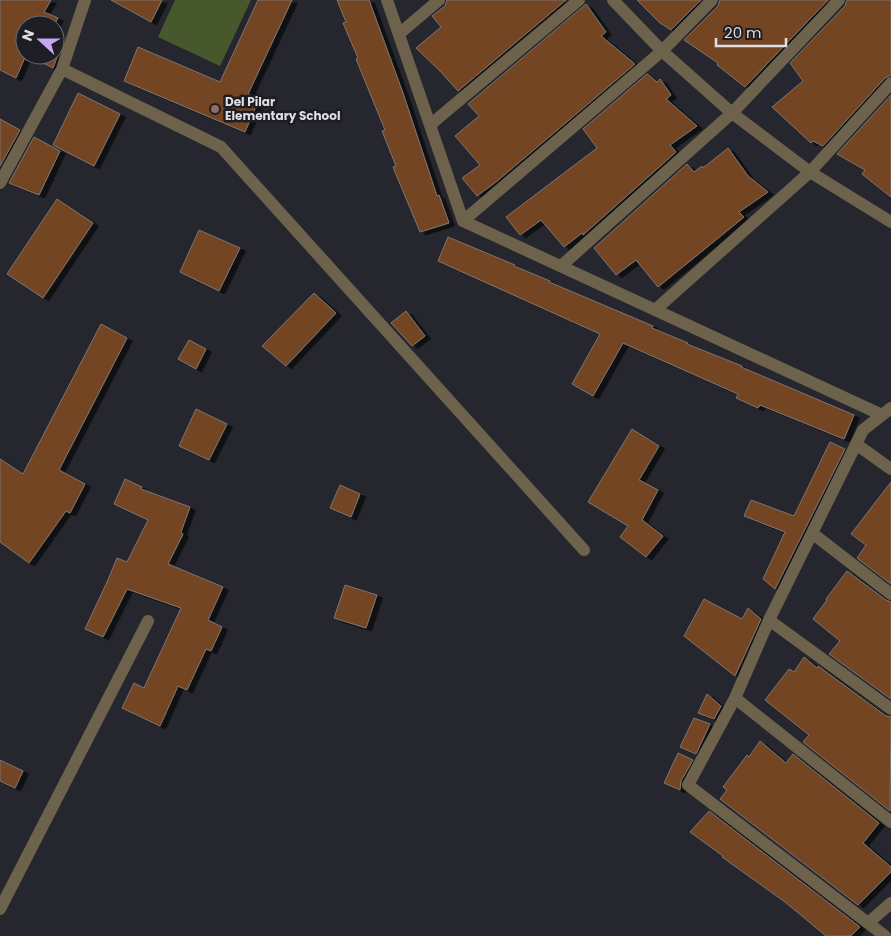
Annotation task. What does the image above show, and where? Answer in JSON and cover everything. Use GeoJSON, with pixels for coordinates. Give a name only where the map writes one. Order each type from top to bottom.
{"type":"FeatureCollection","features":[{"type":"Feature","properties":{"kind":"street"},"geometry":{"type":"LineString","coordinates":[[0,183],[62,69],[85,0]]}},
{"type":"Feature","properties":{"kind":"street"},"geometry":{"type":"LineString","coordinates":[[387,0],[464,221],[656,310],[886,412],[863,430],[769,620],[735,698],[688,785],[885,936]]}},
{"type":"Feature","properties":{"kind":"street"},"geometry":{"type":"LineString","coordinates":[[399,34],[439,0]]}},
{"type":"Feature","properties":{"kind":"street"},"geometry":{"type":"LineString","coordinates":[[430,125],[579,0]]}},
{"type":"Feature","properties":{"kind":"street"},"geometry":{"type":"LineString","coordinates":[[613,0],[662,51],[732,113],[810,172],[891,222]]}},
{"type":"Feature","properties":{"kind":"street"},"geometry":{"type":"LineString","coordinates":[[464,221],[662,51],[712,0]]}},
{"type":"Feature","properties":{"kind":"street"},"geometry":{"type":"LineString","coordinates":[[562,266],[732,113],[838,0]]}},
{"type":"Feature","properties":{"kind":"street"},"geometry":{"type":"LineString","coordinates":[[62,69],[220,147],[584,550]]}},
{"type":"Feature","properties":{"kind":"street"},"geometry":{"type":"LineString","coordinates":[[656,310],[810,172],[891,83]]}},
{"type":"Feature","properties":{"kind":"street"},"geometry":{"type":"LineString","coordinates":[[856,444],[891,469]]}},
{"type":"Feature","properties":{"kind":"street"},"geometry":{"type":"LineString","coordinates":[[812,533],[891,594]]}},
{"type":"Feature","properties":{"kind":"street"},"geometry":{"type":"LineString","coordinates":[[769,620],[891,709]]}},
{"type":"Feature","properties":{"kind":"street"},"geometry":{"type":"LineString","coordinates":[[0,909],[148,621]]}},
{"type":"Feature","properties":{"kind":"street"},"geometry":{"type":"LineString","coordinates":[[735,698],[891,822]]}},
{"type":"Feature","properties":{"kind":"street"},"geometry":{"type":"LineString","coordinates":[[868,923],[891,903]]}},
{"type":"Feature","properties":{"kind":"green space"},"geometry":{"type":"Polygon","coordinates":[[[175,0],[251,0],[220,66],[158,37],[175,0]]]}},
{"type":"Feature","properties":{"kind":"building"},"geometry":{"type":"Polygon","coordinates":[[[0,0],[51,0],[44,12],[51,15],[15,15],[15,65],[22,65],[16,78],[0,70],[0,0]]]}},
{"type":"Feature","properties":{"kind":"building"},"geometry":{"type":"Polygon","coordinates":[[[111,0],[162,0],[151,22],[111,0]]]}},
{"type":"Feature","properties":{"kind":"building"},"geometry":{"type":"Polygon","coordinates":[[[258,0],[292,0],[248,94],[259,99],[245,132],[124,81],[138,47],[220,82],[258,0]]]}},
{"type":"Feature","properties":{"kind":"building"},"geometry":{"type":"Polygon","coordinates":[[[337,0],[369,0],[404,96],[437,196],[439,195],[449,223],[420,232],[393,167],[396,166],[382,131],[385,130],[356,59],[358,58],[343,23],[346,22],[337,0]]]}},
{"type":"Feature","properties":{"kind":"building"},"geometry":{"type":"Polygon","coordinates":[[[447,0],[566,0],[458,91],[416,48],[441,27],[432,16],[445,6],[447,0]]]}},
{"type":"Feature","properties":{"kind":"building"},"geometry":{"type":"Polygon","coordinates":[[[637,0],[701,0],[671,30],[660,23],[637,0]]]}},
{"type":"Feature","properties":{"kind":"building"},"geometry":{"type":"Polygon","coordinates":[[[720,0],[828,0],[745,87],[717,65],[718,63],[684,40],[718,6],[720,0]]]}},
{"type":"Feature","properties":{"kind":"building"},"geometry":{"type":"Polygon","coordinates":[[[847,0],[891,0],[891,75],[885,78],[823,146],[813,141],[811,143],[772,107],[803,81],[790,63],[845,6],[847,0]]]}},
{"type":"Feature","properties":{"kind":"building"},"geometry":{"type":"Polygon","coordinates":[[[586,4],[606,32],[601,36],[635,64],[477,196],[462,178],[480,165],[455,136],[479,116],[468,104],[586,4]]]}},
{"type":"Feature","properties":{"kind":"building"},"geometry":{"type":"Polygon","coordinates":[[[647,74],[657,82],[660,79],[671,95],[666,99],[697,126],[670,145],[676,152],[583,235],[582,233],[564,247],[541,220],[520,235],[506,217],[597,148],[583,129],[647,74]]]}},
{"type":"Feature","properties":{"kind":"building"},"geometry":{"type":"Polygon","coordinates":[[[78,93],[120,114],[94,166],[53,145],[78,93]]]}},
{"type":"Feature","properties":{"kind":"building"},"geometry":{"type":"Polygon","coordinates":[[[891,95],[891,197],[862,174],[865,170],[837,154],[891,95]]]}},
{"type":"Feature","properties":{"kind":"building"},"geometry":{"type":"Polygon","coordinates":[[[0,119],[20,130],[0,166],[0,119]]]}},
{"type":"Feature","properties":{"kind":"building"},"geometry":{"type":"Polygon","coordinates":[[[34,137],[60,151],[39,195],[9,183],[34,137]]]}},
{"type":"Feature","properties":{"kind":"building"},"geometry":{"type":"Polygon","coordinates":[[[728,148],[748,176],[768,192],[739,212],[744,217],[658,287],[636,260],[616,275],[594,248],[687,164],[694,172],[702,166],[703,168],[728,148]]]}},
{"type":"Feature","properties":{"kind":"building"},"geometry":{"type":"Polygon","coordinates":[[[57,199],[93,223],[43,298],[7,274],[57,199]]]}},
{"type":"Feature","properties":{"kind":"building"},"geometry":{"type":"Polygon","coordinates":[[[199,230],[240,248],[219,291],[180,272],[199,230]]]}},
{"type":"Feature","properties":{"kind":"building"},"geometry":{"type":"Polygon","coordinates":[[[448,237],[653,326],[652,328],[687,344],[854,415],[844,439],[760,405],[758,408],[736,398],[738,394],[623,343],[593,396],[572,384],[600,334],[438,261],[448,237]]]}},
{"type":"Feature","properties":{"kind":"building"},"geometry":{"type":"Polygon","coordinates":[[[314,293],[336,313],[286,366],[262,346],[314,293]]]}},
{"type":"Feature","properties":{"kind":"building"},"geometry":{"type":"Polygon","coordinates":[[[406,311],[425,336],[412,346],[391,323],[406,311]]]}},
{"type":"Feature","properties":{"kind":"building"},"geometry":{"type":"Polygon","coordinates":[[[101,324],[127,338],[59,470],[85,484],[70,513],[66,511],[29,563],[0,542],[0,459],[23,474],[101,324]]]}},
{"type":"Feature","properties":{"kind":"building"},"geometry":{"type":"Polygon","coordinates":[[[189,340],[206,349],[196,369],[178,359],[189,340]]]}},
{"type":"Feature","properties":{"kind":"building"},"geometry":{"type":"Polygon","coordinates":[[[196,409],[227,424],[209,460],[179,446],[196,409]]]}},
{"type":"Feature","properties":{"kind":"building"},"geometry":{"type":"Polygon","coordinates":[[[632,429],[659,446],[639,480],[658,490],[642,520],[663,536],[646,557],[620,537],[628,526],[588,502],[632,429]]]}},
{"type":"Feature","properties":{"kind":"building"},"geometry":{"type":"Polygon","coordinates":[[[830,442],[845,449],[775,589],[763,579],[785,532],[744,516],[751,500],[794,516],[830,442]]]}},
{"type":"Feature","properties":{"kind":"building"},"geometry":{"type":"Polygon","coordinates":[[[125,479],[142,487],[141,489],[190,507],[181,532],[183,534],[168,564],[223,587],[208,620],[222,627],[211,651],[206,649],[187,690],[178,686],[160,726],[122,708],[134,683],[144,688],[181,608],[127,589],[103,637],[85,629],[117,558],[127,562],[148,520],[114,504],[125,479]]]}},
{"type":"Feature","properties":{"kind":"building"},"geometry":{"type":"Polygon","coordinates":[[[891,482],[891,584],[857,558],[866,545],[851,534],[891,482]]]}},
{"type":"Feature","properties":{"kind":"building"},"geometry":{"type":"Polygon","coordinates":[[[340,485],[360,494],[351,517],[330,508],[340,485]]]}},
{"type":"Feature","properties":{"kind":"building"},"geometry":{"type":"Polygon","coordinates":[[[847,571],[891,602],[891,699],[829,654],[840,641],[813,619],[847,571]]]}},
{"type":"Feature","properties":{"kind":"building"},"geometry":{"type":"Polygon","coordinates":[[[345,585],[377,595],[366,628],[334,618],[345,585]]]}},
{"type":"Feature","properties":{"kind":"building"},"geometry":{"type":"Polygon","coordinates":[[[704,599],[742,619],[748,608],[761,619],[735,676],[684,636],[704,599]]]}},
{"type":"Feature","properties":{"kind":"building"},"geometry":{"type":"Polygon","coordinates":[[[804,657],[886,716],[891,717],[890,811],[803,742],[809,735],[765,700],[789,669],[794,672],[804,657]]]}},
{"type":"Feature","properties":{"kind":"building"},"geometry":{"type":"Polygon","coordinates":[[[707,694],[721,706],[714,719],[698,713],[707,694]]]}},
{"type":"Feature","properties":{"kind":"building"},"geometry":{"type":"Polygon","coordinates":[[[694,718],[710,724],[696,754],[680,747],[694,718]]]}},
{"type":"Feature","properties":{"kind":"building"},"geometry":{"type":"Polygon","coordinates":[[[760,741],[786,763],[793,754],[879,823],[863,843],[891,867],[891,872],[858,905],[720,799],[727,790],[723,787],[760,741]]]}},
{"type":"Feature","properties":{"kind":"building"},"geometry":{"type":"Polygon","coordinates":[[[678,753],[693,760],[681,781],[680,790],[664,783],[678,753]]]}},
{"type":"Feature","properties":{"kind":"building"},"geometry":{"type":"Polygon","coordinates":[[[0,760],[23,771],[15,788],[0,781],[0,760]]]}},
{"type":"Feature","properties":{"kind":"building"},"geometry":{"type":"Polygon","coordinates":[[[709,811],[860,927],[851,936],[826,936],[785,902],[722,857],[690,832],[709,811]]]}},
{"type":"Feature","properties":{"kind":"place","name":"Del Pilar Elementary School"},"geometry":{"type":"Point","coordinates":[215,109]}}]}
